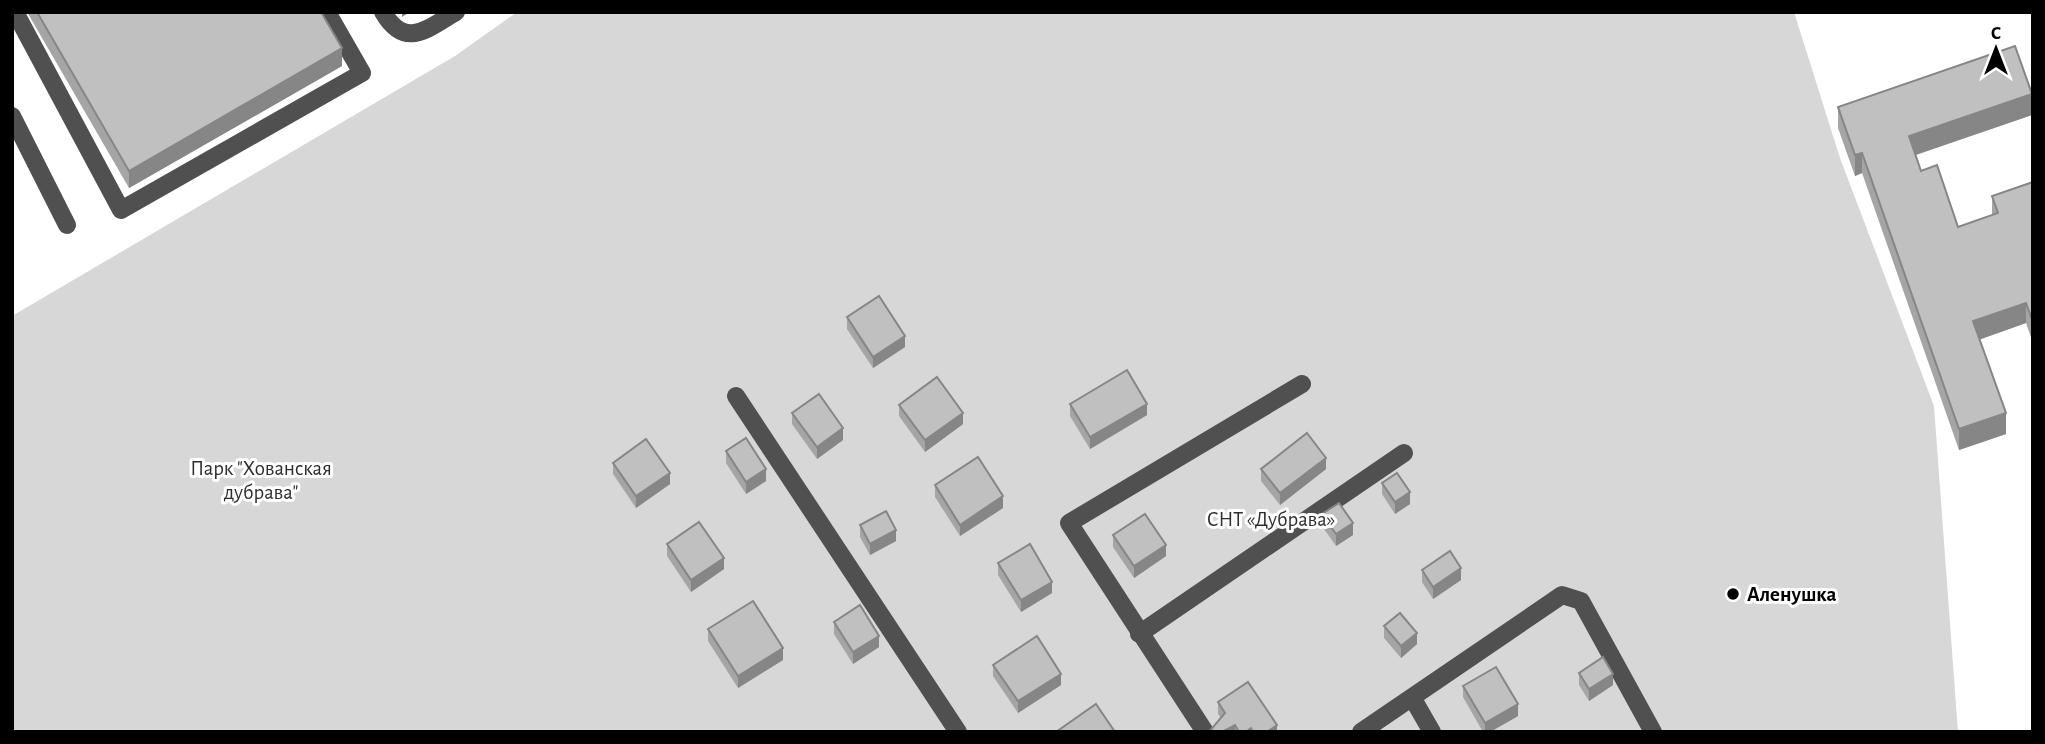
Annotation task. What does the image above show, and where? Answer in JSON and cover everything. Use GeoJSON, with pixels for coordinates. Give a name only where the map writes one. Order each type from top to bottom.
{"type":"FeatureCollection","features":[{"type":"Feature","properties":{"kind":"lane"},"geometry":{"type":"LineString","coordinates":[[15,12],[121,209],[362,73],[327,12]]}},
{"type":"Feature","properties":{"kind":"lane"},"geometry":{"type":"LineString","coordinates":[[383,12],[391,26],[403,33],[419,34],[456,12]]}},
{"type":"Feature","properties":{"kind":"lane"},"geometry":{"type":"LineString","coordinates":[[12,116],[67,225]]}},
{"type":"Feature","properties":{"kind":"lane"},"geometry":{"type":"LineString","coordinates":[[1205,732],[1069,523],[1302,384]]}},
{"type":"Feature","properties":{"kind":"lane"},"geometry":{"type":"LineString","coordinates":[[736,396],[958,732]]}},
{"type":"Feature","properties":{"kind":"lane"},"geometry":{"type":"LineString","coordinates":[[1139,634],[1404,453]]}},
{"type":"Feature","properties":{"kind":"lane"},"geometry":{"type":"LineString","coordinates":[[1361,732],[1562,596],[1581,601],[1653,732]]}},
{"type":"Feature","properties":{"kind":"lane"},"geometry":{"type":"LineString","coordinates":[[1413,699],[1432,732]]}},
{"type":"Feature","properties":{"kind":"green space","name":"Парк \"Хованская дубрава\""},"geometry":{"type":"Polygon","coordinates":[[[517,12],[1794,12],[1840,158],[1934,406],[1958,732],[12,732],[12,316],[455,56],[517,12]]]}},
{"type":"Feature","properties":{"kind":"building"},"geometry":{"type":"Polygon","coordinates":[[[37,12],[321,12],[342,48],[129,171],[37,12]]]}},
{"type":"Feature","properties":{"kind":"building"},"geometry":{"type":"Polygon","coordinates":[[[2015,46],[2032,94],[1909,136],[1921,171],[1937,165],[1958,227],[1998,213],[1992,196],[2033,182],[2033,322],[2026,303],[1973,321],[2006,413],[1959,429],[1862,153],[1855,155],[1838,107],[2015,46]]]}},
{"type":"Feature","properties":{"kind":"building"},"geometry":{"type":"Polygon","coordinates":[[[879,296],[905,336],[873,357],[847,317],[879,296]]]}},
{"type":"Feature","properties":{"kind":"building"},"geometry":{"type":"Polygon","coordinates":[[[1127,370],[1147,404],[1090,437],[1070,404],[1127,370]]]}},
{"type":"Feature","properties":{"kind":"building"},"geometry":{"type":"Polygon","coordinates":[[[937,377],[963,413],[925,440],[899,405],[937,377]]]}},
{"type":"Feature","properties":{"kind":"building"},"geometry":{"type":"Polygon","coordinates":[[[819,394],[843,428],[817,447],[792,413],[819,394]]]}},
{"type":"Feature","properties":{"kind":"building"},"geometry":{"type":"Polygon","coordinates":[[[1307,433],[1326,458],[1280,493],[1261,469],[1307,433]]]}},
{"type":"Feature","properties":{"kind":"building"},"geometry":{"type":"Polygon","coordinates":[[[746,438],[766,469],[746,482],[726,451],[746,438]]]}},
{"type":"Feature","properties":{"kind":"building"},"geometry":{"type":"Polygon","coordinates":[[[646,439],[670,473],[636,496],[613,463],[646,439]]]}},
{"type":"Feature","properties":{"kind":"building"},"geometry":{"type":"Polygon","coordinates":[[[978,457],[1003,496],[960,525],[935,485],[978,457]]]}},
{"type":"Feature","properties":{"kind":"building"},"geometry":{"type":"Polygon","coordinates":[[[1397,473],[1410,492],[1395,502],[1382,483],[1397,473]]]}},
{"type":"Feature","properties":{"kind":"building"},"geometry":{"type":"Polygon","coordinates":[[[1339,503],[1353,523],[1336,534],[1322,514],[1339,503]]]}},
{"type":"Feature","properties":{"kind":"building"},"geometry":{"type":"Polygon","coordinates":[[[886,511],[896,530],[870,544],[860,525],[886,511]]]}},
{"type":"Feature","properties":{"kind":"building"},"geometry":{"type":"Polygon","coordinates":[[[1145,514],[1166,545],[1134,566],[1113,535],[1145,514]]]}},
{"type":"Feature","properties":{"kind":"building"},"geometry":{"type":"Polygon","coordinates":[[[699,522],[724,558],[691,580],[667,544],[699,522]]]}},
{"type":"Feature","properties":{"kind":"building"},"geometry":{"type":"Polygon","coordinates":[[[1030,544],[1052,582],[1021,600],[998,563],[1030,544]]]}},
{"type":"Feature","properties":{"kind":"building"},"geometry":{"type":"Polygon","coordinates":[[[1450,551],[1461,568],[1433,587],[1422,570],[1450,551]]]}},
{"type":"Feature","properties":{"kind":"building"},"geometry":{"type":"Polygon","coordinates":[[[753,601],[783,648],[738,676],[708,629],[753,601]]]}},
{"type":"Feature","properties":{"kind":"building"},"geometry":{"type":"Polygon","coordinates":[[[860,605],[879,636],[853,652],[834,622],[860,605]]]}},
{"type":"Feature","properties":{"kind":"building"},"geometry":{"type":"Polygon","coordinates":[[[1400,613],[1417,633],[1401,646],[1384,626],[1400,613]]]}},
{"type":"Feature","properties":{"kind":"building"},"geometry":{"type":"Polygon","coordinates":[[[1037,636],[1061,674],[1018,701],[993,665],[1037,636]]]}},
{"type":"Feature","properties":{"kind":"building"},"geometry":{"type":"Polygon","coordinates":[[[1603,657],[1613,674],[1589,689],[1579,673],[1603,657]]]}},
{"type":"Feature","properties":{"kind":"building"},"geometry":{"type":"Polygon","coordinates":[[[1496,667],[1518,704],[1485,723],[1463,686],[1496,667]]]}},
{"type":"Feature","properties":{"kind":"building"},"geometry":{"type":"Polygon","coordinates":[[[1248,682],[1277,725],[1267,732],[1253,732],[1251,728],[1246,732],[1239,732],[1235,725],[1222,732],[1209,732],[1225,713],[1218,702],[1248,682]]]}},
{"type":"Feature","properties":{"kind":"building"},"geometry":{"type":"Polygon","coordinates":[[[1096,704],[1115,732],[1056,732],[1096,704]]]}},
{"type":"Feature","properties":{"kind":"place","name":"Аленушка"},"geometry":{"type":"Point","coordinates":[1733,594]}},
{"type":"Feature","properties":{"kind":"park label","name":"СНТ «Дубрава»"},"geometry":{"type":"Point","coordinates":[1271,519]}}]}
